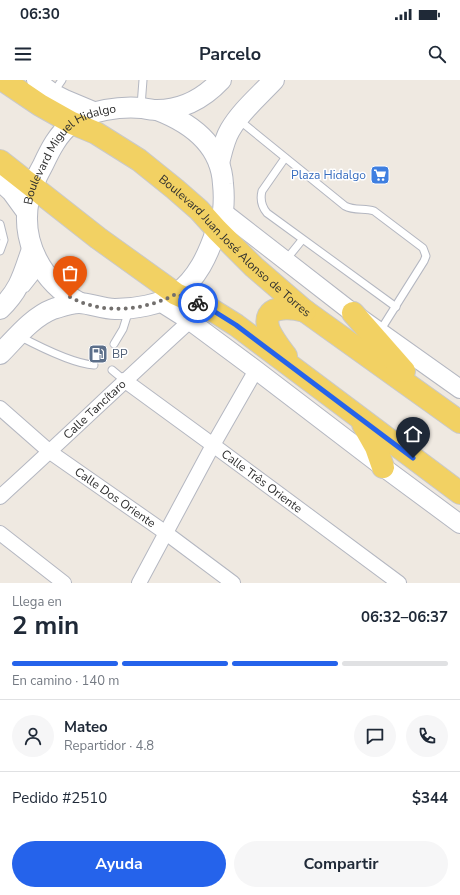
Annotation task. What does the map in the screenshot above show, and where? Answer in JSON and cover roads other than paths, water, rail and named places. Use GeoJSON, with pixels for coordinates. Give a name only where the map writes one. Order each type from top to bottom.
{"type":"FeatureCollection","features":[{"type":"Feature","properties":{"kind":"main road","name":"Boulevard Juan José Alonso de Torres"},"geometry":{"type":"LineString","coordinates":[[3,80],[40,105],[72,123],[96,133],[139,160],[199,210],[220,221],[254,267],[305,311],[460,422]]}},
{"type":"Feature","properties":{"kind":"main road"},"geometry":{"type":"LineString","coordinates":[[216,157],[238,119],[274,80]]}},
{"type":"Feature","properties":{"kind":"main road","name":"Boulevard Miguel Hidalgo"},"geometry":{"type":"LineString","coordinates":[[67,297],[42,268],[32,249],[28,238],[26,225],[29,199],[33,186],[59,136],[72,123],[96,112],[114,109],[175,108],[192,103],[217,84]]}},
{"type":"Feature","properties":{"kind":"main road"},"geometry":{"type":"LineString","coordinates":[[0,354],[33,323],[52,310],[67,297],[102,308],[129,308],[168,298],[193,278],[201,266],[220,221],[224,197],[223,181],[216,157],[196,132],[185,114],[149,109]]}},
{"type":"Feature","properties":{"kind":"main road"},"geometry":{"type":"LineString","coordinates":[[0,161],[98,238],[168,298],[203,305],[223,316],[296,369],[460,493]]}},
{"type":"Feature","properties":{"kind":"main road"},"geometry":{"type":"LineString","coordinates":[[0,309],[14,294],[19,286],[32,249]]}},
{"type":"Feature","properties":{"kind":"main road"},"geometry":{"type":"LineString","coordinates":[[296,369],[269,330],[268,320],[272,312],[278,309],[288,307],[305,311]]}},
{"type":"Feature","properties":{"kind":"main road"},"geometry":{"type":"LineString","coordinates":[[353,313],[433,402]]}},
{"type":"Feature","properties":{"kind":"main road"},"geometry":{"type":"LineString","coordinates":[[356,415],[376,447],[383,468]]}},
{"type":"Feature","properties":{"kind":"street"},"geometry":{"type":"LineString","coordinates":[[36,80],[57,87],[65,99],[96,112]]}},
{"type":"Feature","properties":{"kind":"street"},"geometry":{"type":"LineString","coordinates":[[0,182],[12,192],[27,214]]}},
{"type":"Feature","properties":{"kind":"street"},"geometry":{"type":"LineString","coordinates":[[220,221],[285,261],[353,313],[460,389]]}},
{"type":"Feature","properties":{"kind":"street"},"geometry":{"type":"LineString","coordinates":[[168,298],[190,321],[383,468],[460,524]]}},
{"type":"Feature","properties":{"kind":"street","name":"Calle Tancítaro"},"geometry":{"type":"LineString","coordinates":[[0,497],[50,452],[124,380],[190,321]]}},
{"type":"Feature","properties":{"kind":"street"},"geometry":{"type":"LineString","coordinates":[[139,583],[213,445],[256,370]]}},
{"type":"Feature","properties":{"kind":"street","name":"Calle Três Oriente"},"geometry":{"type":"LineString","coordinates":[[124,380],[399,583]]}},
{"type":"Feature","properties":{"kind":"street","name":"Calle Dos Oriente"},"geometry":{"type":"LineString","coordinates":[[0,408],[50,452],[166,533],[233,583]]}},
{"type":"Feature","properties":{"kind":"street"},"geometry":{"type":"LineString","coordinates":[[0,533],[64,583]]}},
{"type":"Feature","properties":{"kind":"lane"},"geometry":{"type":"LineString","coordinates":[[143,80],[149,109]]}},
{"type":"Feature","properties":{"kind":"lane"},"geometry":{"type":"LineString","coordinates":[[216,157],[226,125],[244,101],[264,80]]}},
{"type":"Feature","properties":{"kind":"lane"},"geometry":{"type":"LineString","coordinates":[[185,114],[212,98],[217,84]]}},
{"type":"Feature","properties":{"kind":"lane"},"geometry":{"type":"LineString","coordinates":[[238,119],[345,206],[350,209],[367,209],[374,211],[423,248],[426,256],[424,261],[380,331]]}},
{"type":"Feature","properties":{"kind":"lane"},"geometry":{"type":"LineString","coordinates":[[286,158],[262,192],[261,197],[264,210],[302,240],[396,307]]}},
{"type":"Feature","properties":{"kind":"lane"},"geometry":{"type":"LineString","coordinates":[[0,224],[4,240],[0,251]]}},
{"type":"Feature","properties":{"kind":"lane"},"geometry":{"type":"LineString","coordinates":[[285,261],[302,240]]}},
{"type":"Feature","properties":{"kind":"lane"},"geometry":{"type":"LineString","coordinates":[[0,317],[42,268]]}},
{"type":"Feature","properties":{"kind":"lane"},"geometry":{"type":"LineString","coordinates":[[0,344],[29,315],[44,305]]}},
{"type":"Feature","properties":{"kind":"lane"},"geometry":{"type":"LineString","coordinates":[[114,344],[123,329],[129,308]]}},
{"type":"Feature","properties":{"kind":"lane"},"geometry":{"type":"LineString","coordinates":[[19,336],[49,350],[83,363],[94,365]]}},
{"type":"Feature","properties":{"kind":"lane"},"geometry":{"type":"LineString","coordinates":[[112,370],[124,380]]}},
{"type":"Feature","properties":{"kind":"place","name":"Plaza Hidalgo"},"geometry":{"type":"Point","coordinates":[380,175]}},
{"type":"Feature","properties":{"kind":"place","name":"BP"},"geometry":{"type":"Point","coordinates":[98,354]}}]}
